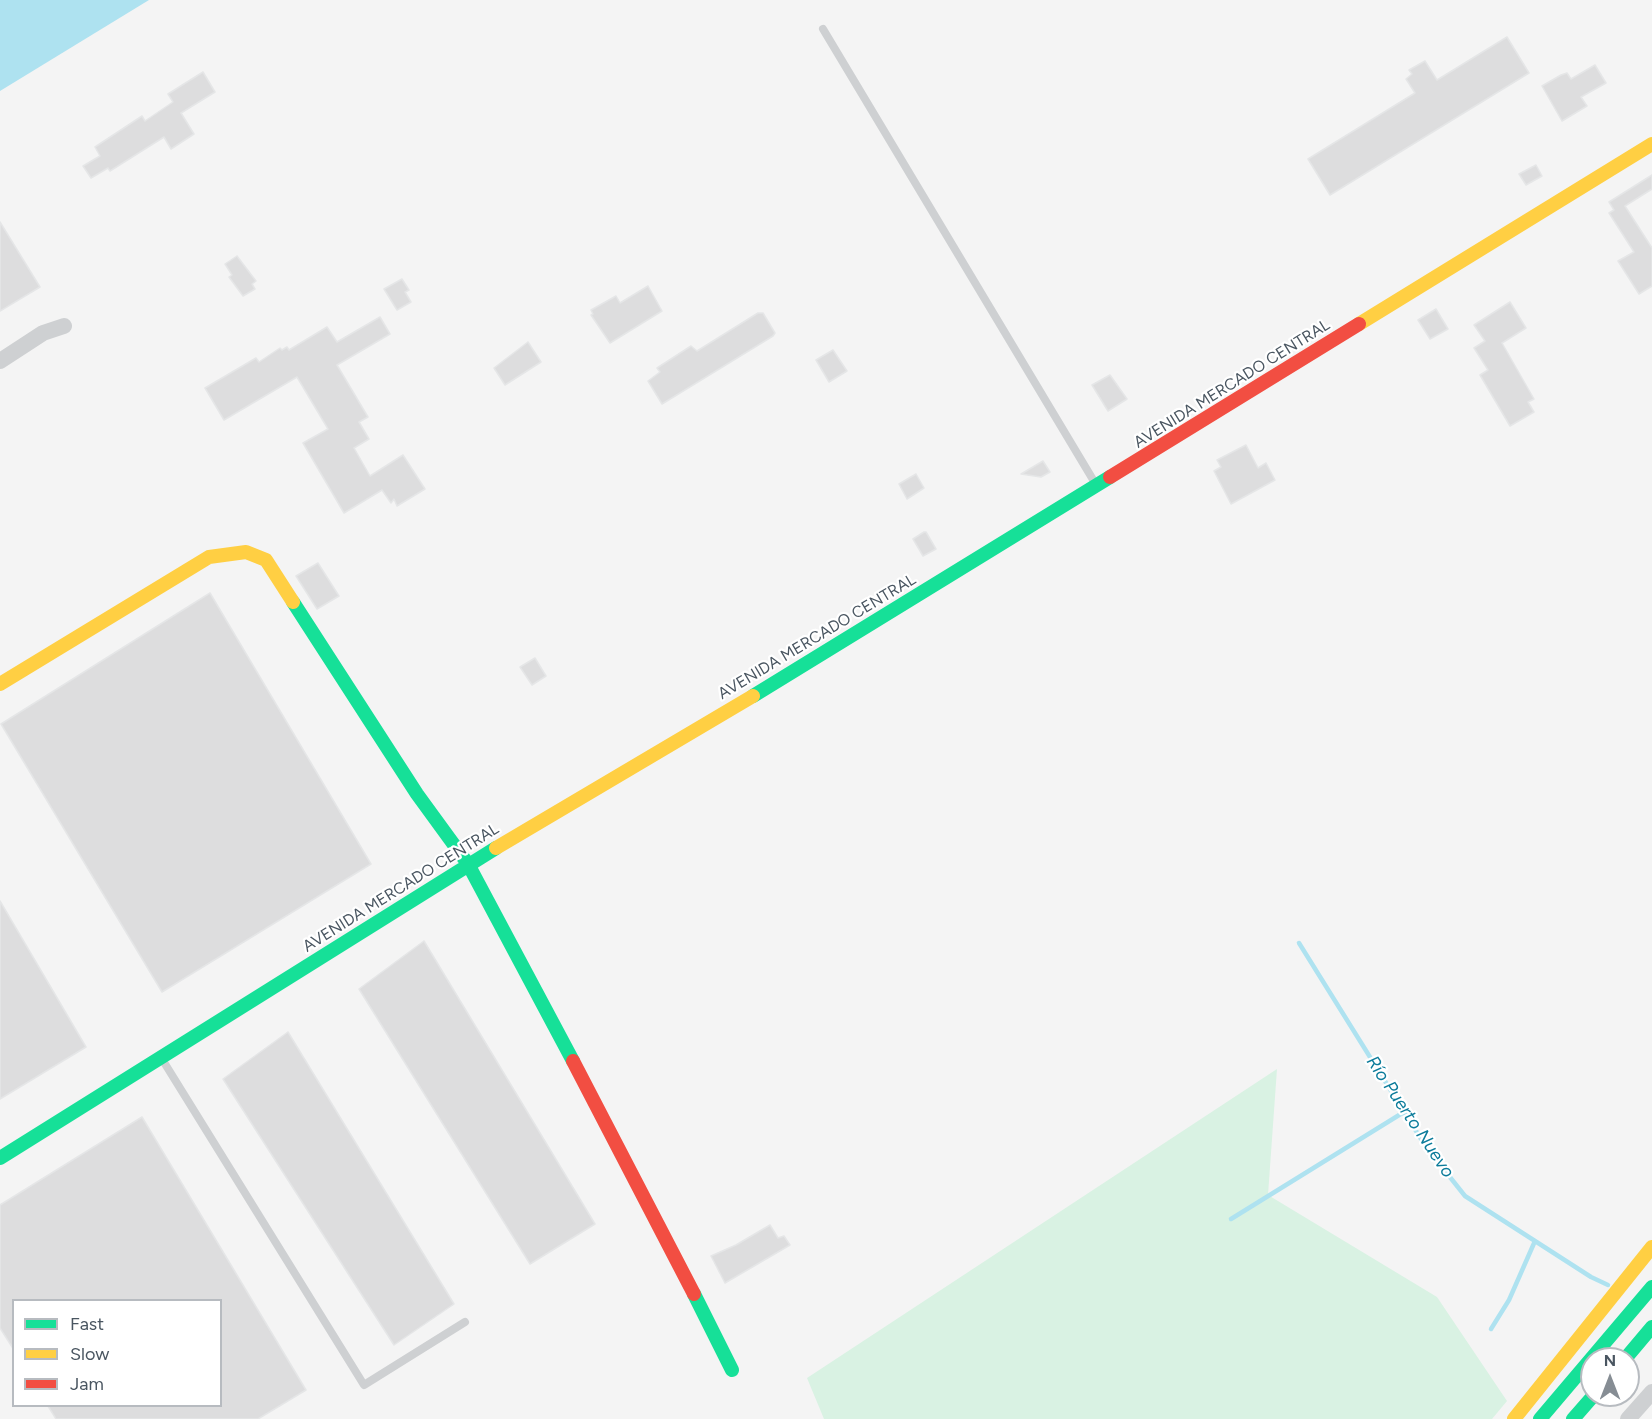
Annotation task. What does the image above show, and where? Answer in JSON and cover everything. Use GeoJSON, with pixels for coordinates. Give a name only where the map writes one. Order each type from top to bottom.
{"type":"FeatureCollection","features":[{"type":"Feature","properties":{"kind":"main road","name":"AVENIDA MERCADO CENTRAL"},"geometry":{"type":"LineString","coordinates":[[0,1158],[468,864],[747,699],[1652,144]]}},
{"type":"Feature","properties":{"kind":"main road"},"geometry":{"type":"LineString","coordinates":[[0,684],[209,557],[246,552],[266,560],[417,794],[468,864],[646,1198],[732,1370]]}},
{"type":"Feature","properties":{"kind":"main road"},"geometry":{"type":"LineString","coordinates":[[1514,1419],[1652,1247]]}},
{"type":"Feature","properties":{"kind":"main road"},"geometry":{"type":"LineString","coordinates":[[1540,1419],[1652,1287]]}},
{"type":"Feature","properties":{"kind":"main road"},"geometry":{"type":"LineString","coordinates":[[1635,1347],[1648,1332]]}},
{"type":"Feature","properties":{"kind":"main road"},"geometry":{"type":"LineString","coordinates":[[1574,1419],[1584,1407]]}},
{"type":"Feature","properties":{"kind":"street"},"geometry":{"type":"LineString","coordinates":[[0,361],[42,333],[64,326]]}},
{"type":"Feature","properties":{"kind":"street"},"geometry":{"type":"LineString","coordinates":[[1632,1417],[1652,1392]]}},
{"type":"Feature","properties":{"kind":"lane"},"geometry":{"type":"LineString","coordinates":[[823,29],[1097,486]]}},
{"type":"Feature","properties":{"kind":"lane"},"geometry":{"type":"LineString","coordinates":[[162,1058],[364,1385],[465,1322]]}},
{"type":"Feature","properties":{"kind":"green space"},"geometry":{"type":"Polygon","coordinates":[[[1277,1069],[1268,1195],[1437,1297],[1507,1401],[1492,1419],[824,1419],[807,1378],[1277,1069]]]}},
{"type":"Feature","properties":{"kind":"water"},"geometry":{"type":"Polygon","coordinates":[[[0,0],[149,0],[0,91],[0,0]]]}},
{"type":"Feature","properties":{"kind":"building"},"geometry":{"type":"Polygon","coordinates":[[[1507,37],[1529,73],[1330,195],[1308,159],[1415,93],[1406,79],[1412,74],[1409,70],[1425,61],[1437,80],[1507,37]]]}},
{"type":"Feature","properties":{"kind":"building"},"geometry":{"type":"Polygon","coordinates":[[[1595,65],[1606,83],[1581,97],[1587,106],[1562,121],[1542,86],[1567,73],[1571,79],[1595,65]]]}},
{"type":"Feature","properties":{"kind":"building"},"geometry":{"type":"Polygon","coordinates":[[[203,72],[215,92],[181,113],[194,134],[171,149],[164,137],[110,171],[108,168],[91,178],[83,166],[100,156],[95,147],[142,116],[145,121],[173,102],[168,94],[203,72]]]}},
{"type":"Feature","properties":{"kind":"building"},"geometry":{"type":"Polygon","coordinates":[[[1536,165],[1542,176],[1526,185],[1519,174],[1536,165]]]}},
{"type":"Feature","properties":{"kind":"building"},"geometry":{"type":"Polygon","coordinates":[[[1652,175],[1652,189],[1625,206],[1652,248],[1652,286],[1639,294],[1618,261],[1634,252],[1609,213],[1614,210],[1609,202],[1652,175]]]}},
{"type":"Feature","properties":{"kind":"building"},"geometry":{"type":"Polygon","coordinates":[[[0,222],[40,287],[0,311],[0,222]]]}},
{"type":"Feature","properties":{"kind":"building"},"geometry":{"type":"Polygon","coordinates":[[[237,256],[256,281],[252,284],[255,289],[243,296],[229,277],[232,275],[225,264],[237,256]]]}},
{"type":"Feature","properties":{"kind":"building"},"geometry":{"type":"Polygon","coordinates":[[[402,279],[409,290],[405,292],[411,302],[397,310],[384,289],[402,279]]]}},
{"type":"Feature","properties":{"kind":"building"},"geometry":{"type":"Polygon","coordinates":[[[648,286],[662,311],[610,343],[591,315],[593,314],[591,310],[616,296],[620,303],[648,286]]]}},
{"type":"Feature","properties":{"kind":"building"},"geometry":{"type":"Polygon","coordinates":[[[1510,302],[1526,328],[1502,343],[1534,399],[1528,402],[1534,412],[1510,426],[1480,375],[1488,370],[1474,348],[1485,341],[1474,325],[1510,302]]]}},
{"type":"Feature","properties":{"kind":"building"},"geometry":{"type":"Polygon","coordinates":[[[1436,309],[1448,329],[1430,339],[1418,320],[1436,309]]]}},
{"type":"Feature","properties":{"kind":"building"},"geometry":{"type":"Polygon","coordinates":[[[758,313],[763,313],[775,333],[773,336],[662,404],[648,381],[660,372],[657,368],[691,346],[697,351],[758,313]]]}},
{"type":"Feature","properties":{"kind":"building"},"geometry":{"type":"Polygon","coordinates":[[[380,317],[390,334],[337,365],[368,417],[359,422],[369,439],[354,448],[370,476],[403,455],[425,489],[397,506],[394,499],[391,503],[382,490],[344,513],[303,443],[328,429],[297,377],[224,420],[205,388],[256,358],[259,362],[280,348],[282,350],[287,347],[289,350],[327,327],[337,342],[380,317]]]}},
{"type":"Feature","properties":{"kind":"building"},"geometry":{"type":"Polygon","coordinates":[[[528,342],[541,362],[505,385],[494,368],[528,342]]]}},
{"type":"Feature","properties":{"kind":"building"},"geometry":{"type":"Polygon","coordinates":[[[833,350],[847,371],[829,382],[816,360],[833,350]]]}},
{"type":"Feature","properties":{"kind":"building"},"geometry":{"type":"Polygon","coordinates":[[[1110,375],[1127,399],[1108,411],[1092,385],[1110,375]]]}},
{"type":"Feature","properties":{"kind":"building"},"geometry":{"type":"Polygon","coordinates":[[[1246,445],[1258,468],[1266,463],[1275,480],[1231,504],[1214,471],[1221,467],[1217,460],[1246,445]]]}},
{"type":"Feature","properties":{"kind":"building"},"geometry":{"type":"Polygon","coordinates":[[[1043,461],[1050,472],[1041,477],[1021,474],[1043,461]]]}},
{"type":"Feature","properties":{"kind":"building"},"geometry":{"type":"Polygon","coordinates":[[[916,474],[924,488],[907,499],[899,484],[916,474]]]}},
{"type":"Feature","properties":{"kind":"building"},"geometry":{"type":"Polygon","coordinates":[[[924,532],[936,549],[923,556],[913,539],[924,532]]]}},
{"type":"Feature","properties":{"kind":"building"},"geometry":{"type":"Polygon","coordinates":[[[318,563],[339,596],[317,609],[296,576],[318,563]]]}},
{"type":"Feature","properties":{"kind":"building"},"geometry":{"type":"Polygon","coordinates":[[[210,593],[371,864],[162,992],[1,724],[210,593]]]}},
{"type":"Feature","properties":{"kind":"building"},"geometry":{"type":"Polygon","coordinates":[[[535,658],[546,676],[532,685],[520,667],[535,658]]]}},
{"type":"Feature","properties":{"kind":"building"},"geometry":{"type":"Polygon","coordinates":[[[0,901],[86,1047],[0,1099],[0,901]]]}},
{"type":"Feature","properties":{"kind":"building"},"geometry":{"type":"Polygon","coordinates":[[[424,941],[595,1224],[530,1264],[359,989],[424,941]]]}},
{"type":"Feature","properties":{"kind":"building"},"geometry":{"type":"Polygon","coordinates":[[[288,1032],[454,1304],[394,1345],[223,1079],[288,1032]]]}},
{"type":"Feature","properties":{"kind":"building"},"geometry":{"type":"Polygon","coordinates":[[[142,1117],[306,1390],[258,1419],[56,1419],[49,1407],[222,1407],[222,1299],[12,1299],[12,1347],[0,1328],[0,1205],[142,1117]]]}},
{"type":"Feature","properties":{"kind":"building"},"geometry":{"type":"Polygon","coordinates":[[[770,1225],[778,1238],[784,1236],[790,1245],[725,1283],[711,1256],[736,1245],[770,1225]]]}},
{"type":"Feature","properties":{"kind":"waterway","name":"Río Puerto Nuevo"},"geometry":{"type":"LineString","coordinates":[[1299,943],[1426,1147],[1465,1196],[1591,1277],[1608,1285]]}},
{"type":"Feature","properties":{"kind":"waterway"},"geometry":{"type":"LineString","coordinates":[[1231,1219],[1404,1112]]}},
{"type":"Feature","properties":{"kind":"waterway"},"geometry":{"type":"LineString","coordinates":[[1491,1329],[1509,1300],[1535,1241]]}},
{"type":"Feature","properties":{"kind":"traffic: fast"},"geometry":{"type":"LineString","coordinates":[[753,696],[1110,477]]}},
{"type":"Feature","properties":{"kind":"traffic: fast"},"geometry":{"type":"LineString","coordinates":[[293,602],[417,794],[468,864],[573,1061]]}},
{"type":"Feature","properties":{"kind":"traffic: fast"},"geometry":{"type":"LineString","coordinates":[[0,1158],[496,848]]}},
{"type":"Feature","properties":{"kind":"traffic: fast"},"geometry":{"type":"LineString","coordinates":[[1540,1419],[1652,1287]]}},
{"type":"Feature","properties":{"kind":"traffic: fast"},"geometry":{"type":"LineString","coordinates":[[694,1294],[732,1370]]}},
{"type":"Feature","properties":{"kind":"traffic: fast"},"geometry":{"type":"LineString","coordinates":[[1635,1347],[1652,1327]]}},
{"type":"Feature","properties":{"kind":"traffic: fast"},"geometry":{"type":"LineString","coordinates":[[1573,1419],[1584,1407]]}},
{"type":"Feature","properties":{"kind":"traffic: slow"},"geometry":{"type":"LineString","coordinates":[[1359,324],[1652,144]]}},
{"type":"Feature","properties":{"kind":"traffic: slow"},"geometry":{"type":"LineString","coordinates":[[0,684],[209,557],[246,552],[266,560],[293,602]]}},
{"type":"Feature","properties":{"kind":"traffic: slow"},"geometry":{"type":"LineString","coordinates":[[496,848],[753,696]]}},
{"type":"Feature","properties":{"kind":"traffic: slow"},"geometry":{"type":"LineString","coordinates":[[1514,1419],[1652,1247]]}},
{"type":"Feature","properties":{"kind":"traffic: jam"},"geometry":{"type":"LineString","coordinates":[[1110,477],[1359,324]]}},
{"type":"Feature","properties":{"kind":"traffic: jam"},"geometry":{"type":"LineString","coordinates":[[573,1061],[694,1294]]}}]}
